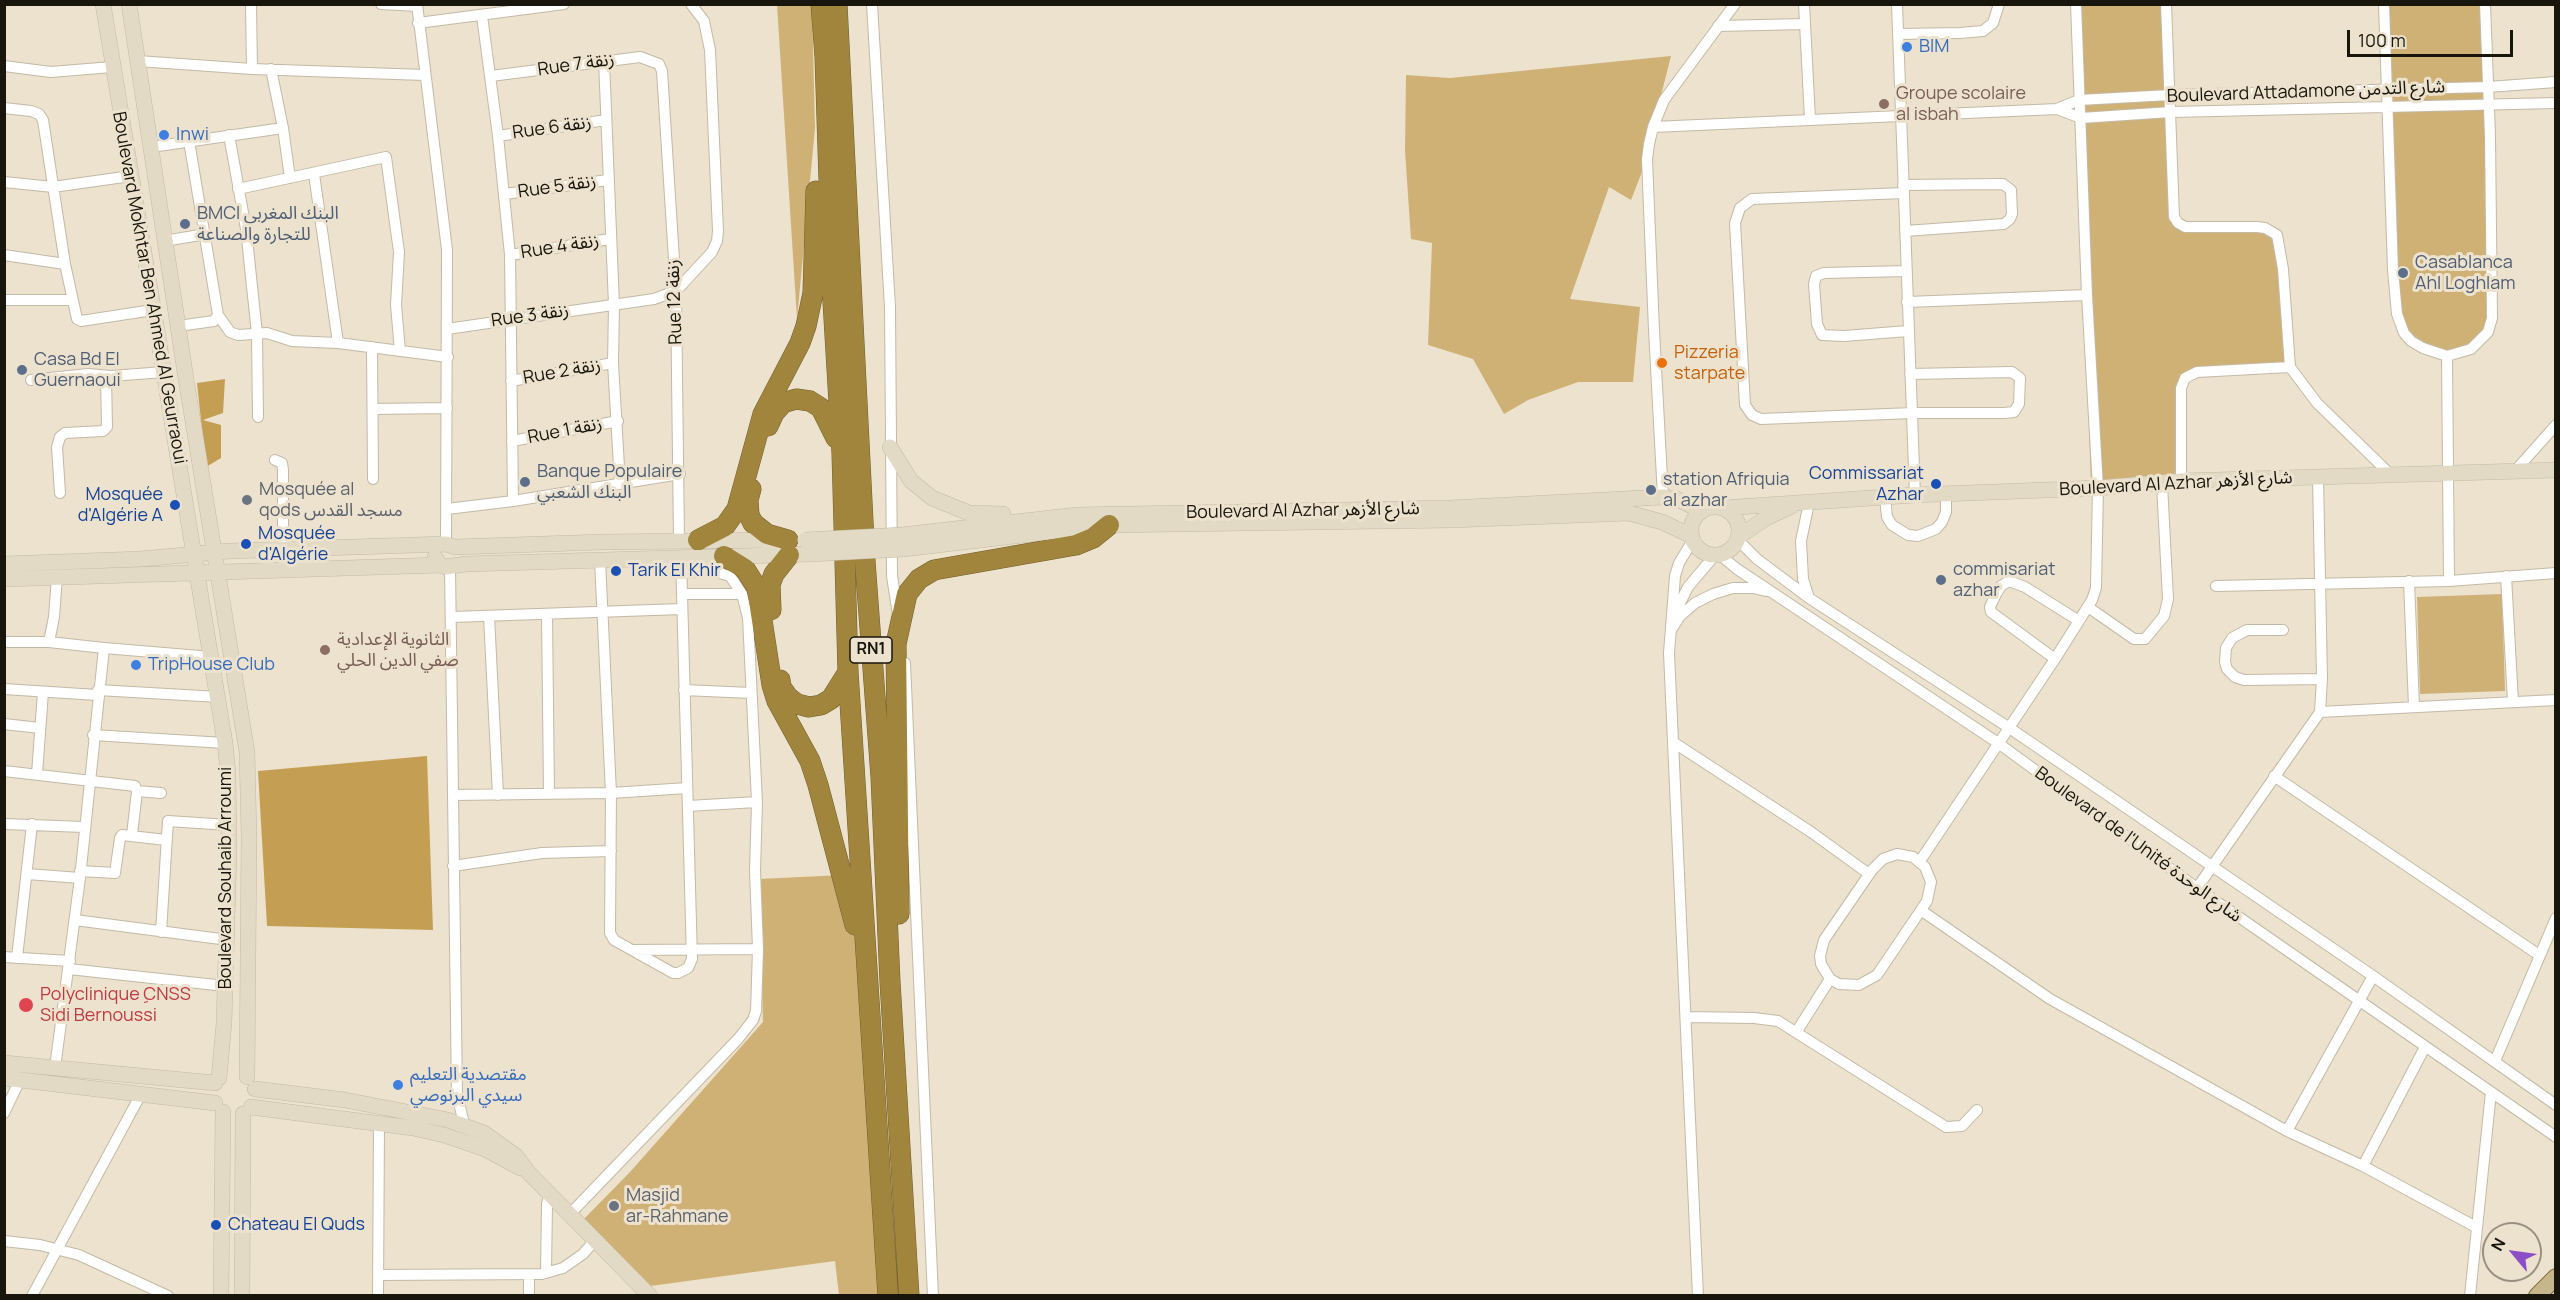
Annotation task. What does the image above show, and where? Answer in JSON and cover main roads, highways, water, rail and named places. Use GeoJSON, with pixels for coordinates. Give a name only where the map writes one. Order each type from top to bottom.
{"type":"FeatureCollection","features":[{"type":"Feature","properties":{"kind":"highway","name":"RN1"},"geometry":{"type":"LineString","coordinates":[[821,4],[825,57],[832,279],[842,453],[848,672],[888,1296]]}},
{"type":"Feature","properties":{"kind":"highway","name":"RN1"},"geometry":{"type":"LineString","coordinates":[[837,4],[865,561],[881,777],[890,982],[909,1296]]}},
{"type":"Feature","properties":{"kind":"highway"},"geometry":{"type":"LineString","coordinates":[[689,540],[724,526],[736,509],[763,414],[800,343],[806,326],[813,292],[816,188],[825,57]]}},
{"type":"Feature","properties":{"kind":"highway"},"geometry":{"type":"LineString","coordinates":[[842,453],[829,420],[821,408],[810,401],[796,399],[783,403],[774,413],[748,500],[749,515],[759,529],[798,547],[774,574],[769,597],[781,687],[788,698],[797,704],[809,707],[821,705],[831,699],[848,672]]}},
{"type":"Feature","properties":{"kind":"highway"},"geometry":{"type":"LineString","coordinates":[[890,982],[896,954],[900,907],[896,659],[899,624],[907,594],[913,584],[934,570],[958,564],[1066,548],[1094,538],[1109,525]]}},
{"type":"Feature","properties":{"kind":"highway"},"geometry":{"type":"LineString","coordinates":[[723,548],[745,569],[758,588],[772,685],[777,701],[806,753],[818,785],[855,925],[876,1114]]}},
{"type":"Feature","properties":{"kind":"main road","name":"Boulevard Mokhtar Ben Ahmed Al Geurraoui"},"geometry":{"type":"LineString","coordinates":[[104,4],[112,67],[196,571]]}},
{"type":"Feature","properties":{"kind":"main road","name":"Boulevard Mokhtar Ben Ahmed Al Geurraoui"},"geometry":{"type":"LineString","coordinates":[[129,4],[164,242],[217,571]]}},
{"type":"Feature","properties":{"kind":"main road"},"geometry":{"type":"LineString","coordinates":[[890,447],[911,481],[932,498],[956,509],[982,514],[1097,509],[1141,514]]}},
{"type":"Feature","properties":{"kind":"main road","name":"Boulevard Al Azhar شارع الأزهر"},"geometry":{"type":"LineString","coordinates":[[1723,508],[1916,495],[2098,488],[2181,481],[2449,475],[2556,470]]}},
{"type":"Feature","properties":{"kind":"main road","name":"Boulevard Al Azhar شارع الأزهر"},"geometry":{"type":"LineString","coordinates":[[902,542],[1077,515],[1450,508],[1663,497],[1677,499],[1702,510]]}},
{"type":"Feature","properties":{"kind":"main road","name":"Boulevard Al Azhar شارع الأزهر"},"geometry":{"type":"LineString","coordinates":[[1738,538],[1766,518],[1803,504]]}},
{"type":"Feature","properties":{"kind":"main road"},"geometry":{"type":"LineString","coordinates":[[1723,508],[1734,517],[1738,528],[1738,538],[1733,546],[1717,554],[1702,551],[1692,538],[1693,522],[1702,510],[1723,508]]}},
{"type":"Feature","properties":{"kind":"main road","name":"Boulevard Al Azhar شارع الأزهر"},"geometry":{"type":"LineString","coordinates":[[902,542],[1109,525],[1451,520],[1629,513],[1662,522],[1692,538]]}},
{"type":"Feature","properties":{"kind":"main road"},"geometry":{"type":"LineString","coordinates":[[4,564],[141,559],[214,552],[283,549],[689,540],[723,548],[902,542]]}},
{"type":"Feature","properties":{"kind":"main road"},"geometry":{"type":"LineString","coordinates":[[448,545],[458,553],[458,559],[448,566]]}},
{"type":"Feature","properties":{"kind":"main road"},"geometry":{"type":"LineString","coordinates":[[4,579],[196,571],[448,566],[600,560],[681,565],[723,548]]}},
{"type":"Feature","properties":{"kind":"main road","name":"Boulevard Souhaib Arroumi"},"geometry":{"type":"LineString","coordinates":[[196,571],[225,743],[229,825],[228,940],[217,1081]]}},
{"type":"Feature","properties":{"kind":"main road","name":"Boulevard Souhaib Arroumi"},"geometry":{"type":"LineString","coordinates":[[217,571],[248,766],[251,1083]]}},
{"type":"Feature","properties":{"kind":"main road"},"geometry":{"type":"LineString","coordinates":[[4,1063],[217,1081],[233,1072],[251,1083],[448,1119],[464,1124],[501,1143],[516,1156],[528,1172],[650,1296]]}},
{"type":"Feature","properties":{"kind":"main road"},"geometry":{"type":"LineString","coordinates":[[12,1079],[141,1094],[219,1108],[232,1115],[247,1110],[379,1124],[444,1135],[485,1149],[528,1172]]}},
{"type":"Feature","properties":{"kind":"main road"},"geometry":{"type":"LineString","coordinates":[[217,1081],[212,1093],[219,1108],[221,1296]]}},
{"type":"Feature","properties":{"kind":"main road"},"geometry":{"type":"LineString","coordinates":[[243,1296],[247,1110],[255,1097],[251,1083]]}},
{"type":"Feature","properties":{"kind":"main road"},"geometry":{"type":"LineString","coordinates":[[444,1135],[448,1119]]}},
{"type":"Feature","properties":{"kind":"main road"},"geometry":{"type":"LineString","coordinates":[[460,1140],[464,1124]]}},
{"type":"Feature","properties":{"kind":"main road"},"geometry":{"type":"LineString","coordinates":[[2537,1296],[2556,1277]]}},
{"type":"Feature","properties":{"kind":"place","name":"BIM"},"geometry":{"type":"Point","coordinates":[1907,47]}},
{"type":"Feature","properties":{"kind":"place","name":"Groupe scolaire al isbah"},"geometry":{"type":"Point","coordinates":[1884,104]}},
{"type":"Feature","properties":{"kind":"place","name":"Inwi"},"geometry":{"type":"Point","coordinates":[164,135]}},
{"type":"Feature","properties":{"kind":"place","name":"BMCI البنك المغربي للتجارة والصناعة"},"geometry":{"type":"Point","coordinates":[185,224]}},
{"type":"Feature","properties":{"kind":"place","name":"Casablanca Ahl Loghlam"},"geometry":{"type":"Point","coordinates":[2403,273]}},
{"type":"Feature","properties":{"kind":"place","name":"Pizzeria starpate"},"geometry":{"type":"Point","coordinates":[1662,363]}},
{"type":"Feature","properties":{"kind":"place","name":"Casa Bd El Guernaoui"},"geometry":{"type":"Point","coordinates":[22,370]}},
{"type":"Feature","properties":{"kind":"place","name":"Banque Populaire البنك الشعبي"},"geometry":{"type":"Point","coordinates":[525,482]}},
{"type":"Feature","properties":{"kind":"place","name":"Commissariat Azhar"},"geometry":{"type":"Point","coordinates":[1936,484]}},
{"type":"Feature","properties":{"kind":"place","name":"station Afriquia al azhar"},"geometry":{"type":"Point","coordinates":[1651,490]}},
{"type":"Feature","properties":{"kind":"place","name":"Mosquée al qods مسجد القدس"},"geometry":{"type":"Point","coordinates":[247,500]}},
{"type":"Feature","properties":{"kind":"place","name":"Mosquée d'Algérie A"},"geometry":{"type":"Point","coordinates":[175,505]}},
{"type":"Feature","properties":{"kind":"place","name":"Mosquée d'Algérie"},"geometry":{"type":"Point","coordinates":[246,544]}},
{"type":"Feature","properties":{"kind":"place","name":"Tarik El Khir"},"geometry":{"type":"Point","coordinates":[616,571]}},
{"type":"Feature","properties":{"kind":"place","name":"commisariat azhar"},"geometry":{"type":"Point","coordinates":[1941,580]}},
{"type":"Feature","properties":{"kind":"place","name":"الثانوية الإعدادية صفي الدين الحلي"},"geometry":{"type":"Point","coordinates":[325,650]}},
{"type":"Feature","properties":{"kind":"place","name":"TripHouse Club"},"geometry":{"type":"Point","coordinates":[136,665]}},
{"type":"Feature","properties":{"kind":"place","name":"Polyclinique ِCNSS Sidi Bernoussi"},"geometry":{"type":"Point","coordinates":[26,1005]}},
{"type":"Feature","properties":{"kind":"place","name":"مقتصدية التعليم سيدي البرنوصي"},"geometry":{"type":"Point","coordinates":[398,1085]}},
{"type":"Feature","properties":{"kind":"place","name":"Masjid ar-Rahmane"},"geometry":{"type":"Point","coordinates":[614,1206]}},
{"type":"Feature","properties":{"kind":"place","name":"Chateau El Quds"},"geometry":{"type":"Point","coordinates":[216,1225]}}]}
